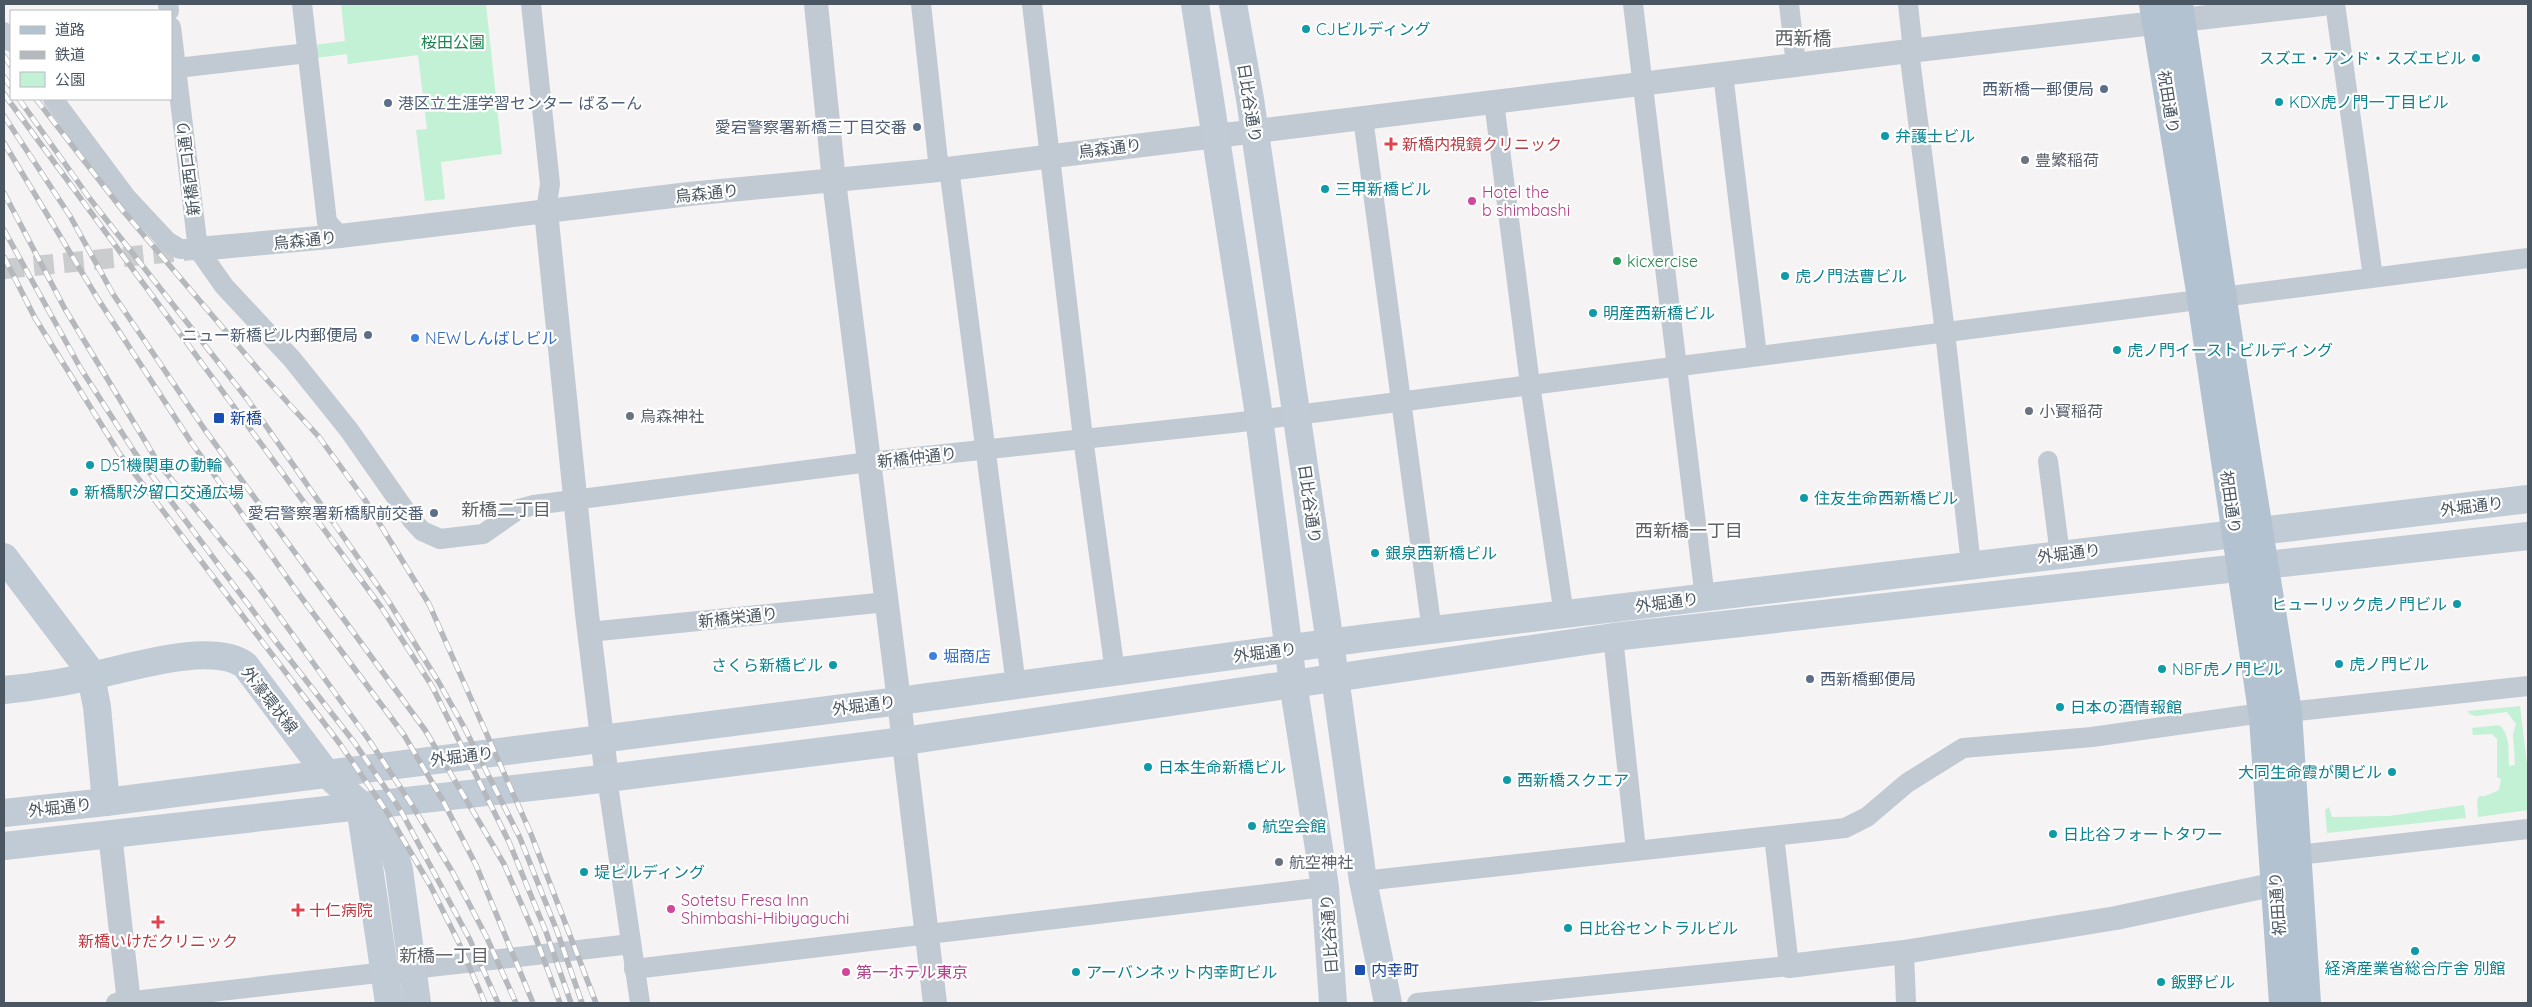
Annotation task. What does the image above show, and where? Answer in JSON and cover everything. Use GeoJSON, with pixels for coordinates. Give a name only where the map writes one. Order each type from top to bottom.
{"type":"FeatureCollection","features":[{"type":"Feature","properties":{"kind":"main road","name":"日比谷通り"},"geometry":{"type":"LineString","coordinates":[[1195,4],[1260,419],[1289,649],[1326,887],[1333,1003]]}},
{"type":"Feature","properties":{"kind":"main road","name":"日比谷通り"},"geometry":{"type":"LineString","coordinates":[[1233,4],[1254,131],[1330,643],[1363,881],[1388,1003]]}},
{"type":"Feature","properties":{"kind":"main road","name":"祝田通り"},"geometry":{"type":"LineString","coordinates":[[2168,12],[2275,713],[2286,870],[2307,1003]]}},
{"type":"Feature","properties":{"kind":"main road","name":"外堀通り"},"geometry":{"type":"LineString","coordinates":[[4,812],[106,802],[899,701],[1432,630],[2528,499]]}},
{"type":"Feature","properties":{"kind":"main road","name":"外堀通り"},"geometry":{"type":"LineString","coordinates":[[4,846],[607,778],[904,741],[1613,637],[2528,536]]}},
{"type":"Feature","properties":{"kind":"main road"},"geometry":{"type":"LineString","coordinates":[[4,557],[87,666],[92,676],[106,802]]}},
{"type":"Feature","properties":{"kind":"main road","name":"外濠環状線"},"geometry":{"type":"LineString","coordinates":[[4,690],[92,676],[196,655],[240,661],[251,672],[326,773],[360,806]]}},
{"type":"Feature","properties":{"kind":"main road","name":"祝田通り"},"geometry":{"type":"LineString","coordinates":[[2275,713],[2286,870],[2283,1003]]}},
{"type":"Feature","properties":{"kind":"main road"},"geometry":{"type":"LineString","coordinates":[[360,806],[381,826],[394,848],[399,870],[417,1003]]}},
{"type":"Feature","properties":{"kind":"main road"},"geometry":{"type":"LineString","coordinates":[[360,806],[388,1003]]}},
{"type":"Feature","properties":{"kind":"street"},"geometry":{"type":"LineString","coordinates":[[302,4],[327,222],[340,236]]}},
{"type":"Feature","properties":{"kind":"street"},"geometry":{"type":"LineString","coordinates":[[531,4],[550,184],[546,212],[589,632],[601,738],[640,1003]]}},
{"type":"Feature","properties":{"kind":"street"},"geometry":{"type":"LineString","coordinates":[[816,4],[834,181],[904,741],[934,1003]]}},
{"type":"Feature","properties":{"kind":"street"},"geometry":{"type":"LineString","coordinates":[[921,4],[985,450],[1016,685]]}},
{"type":"Feature","properties":{"kind":"street"},"geometry":{"type":"LineString","coordinates":[[1032,4],[1083,438],[1115,672]]}},
{"type":"Feature","properties":{"kind":"street"},"geometry":{"type":"LineString","coordinates":[[1633,4],[1705,598]]}},
{"type":"Feature","properties":{"kind":"street"},"geometry":{"type":"LineString","coordinates":[[1789,4],[1796,65]]}},
{"type":"Feature","properties":{"kind":"street"},"geometry":{"type":"LineString","coordinates":[[1908,4],[1911,51],[1971,565]]}},
{"type":"Feature","properties":{"kind":"street","name":"烏森通り"},"geometry":{"type":"LineString","coordinates":[[198,250],[340,236],[689,194],[944,169],[1911,51],[2168,12],[2322,4]]}},
{"type":"Feature","properties":{"kind":"street"},"geometry":{"type":"LineString","coordinates":[[2335,4],[2372,277]]}},
{"type":"Feature","properties":{"kind":"street","name":"新橋西口通り"},"geometry":{"type":"LineString","coordinates":[[172,37],[198,250]]}},
{"type":"Feature","properties":{"kind":"street"},"geometry":{"type":"LineString","coordinates":[[175,66],[308,53]]}},
{"type":"Feature","properties":{"kind":"street"},"geometry":{"type":"LineString","coordinates":[[1724,74],[1757,355]]}},
{"type":"Feature","properties":{"kind":"street"},"geometry":{"type":"LineString","coordinates":[[54,100],[126,197],[167,242],[180,249],[198,250]]}},
{"type":"Feature","properties":{"kind":"street"},"geometry":{"type":"LineString","coordinates":[[1494,102],[1530,384],[1564,615]]}},
{"type":"Feature","properties":{"kind":"street"},"geometry":{"type":"LineString","coordinates":[[1363,118],[1432,630]]}},
{"type":"Feature","properties":{"kind":"street","name":"新橋仲通り"},"geometry":{"type":"LineString","coordinates":[[198,250],[224,286],[292,359],[342,422],[412,520],[422,531],[440,539],[483,534],[519,509],[534,505],[869,462],[1260,419],[2528,258]]}},
{"type":"Feature","properties":{"kind":"street"},"geometry":{"type":"LineString","coordinates":[[2048,461],[2060,555]]}},
{"type":"Feature","properties":{"kind":"street","name":"新橋栄通り"},"geometry":{"type":"LineString","coordinates":[[589,632],[887,602]]}},
{"type":"Feature","properties":{"kind":"street"},"geometry":{"type":"LineString","coordinates":[[1613,637],[1636,850]]}},
{"type":"Feature","properties":{"kind":"street"},"geometry":{"type":"LineString","coordinates":[[1363,881],[1846,828],[1866,817],[1906,783],[1963,748],[2092,737],[2275,713],[2528,686]]}},
{"type":"Feature","properties":{"kind":"street"},"geometry":{"type":"LineString","coordinates":[[1418,1003],[1789,966],[1904,952],[2116,918],[2286,870],[2528,829]]}},
{"type":"Feature","properties":{"kind":"street"},"geometry":{"type":"LineString","coordinates":[[110,834],[124,1003],[631,944]]}},
{"type":"Feature","properties":{"kind":"street"},"geometry":{"type":"LineString","coordinates":[[1774,836],[1789,966]]}},
{"type":"Feature","properties":{"kind":"street"},"geometry":{"type":"LineString","coordinates":[[634,969],[1326,887]]}},
{"type":"Feature","properties":{"kind":"street"},"geometry":{"type":"LineString","coordinates":[[1904,952],[1906,1003]]}},
{"type":"Feature","properties":{"kind":"green space","name":"桜田公園"},"geometry":{"type":"Polygon","coordinates":[[[341,4],[486,4],[502,154],[441,162],[445,199],[425,201],[416,130],[427,129],[418,55],[348,64],[347,54],[316,58],[314,45],[345,41],[341,4]]]}},
{"type":"Feature","properties":{"kind":"green space"},"geometry":{"type":"Polygon","coordinates":[[[2520,706],[2528,772],[2528,810],[2478,817],[2477,800],[2479,796],[2485,796],[2499,790],[2501,779],[2497,777],[2497,739],[2492,734],[2473,735],[2472,728],[2499,725],[2503,729],[2509,749],[2509,766],[2515,765],[2513,734],[2516,724],[2507,712],[2476,716],[2469,714],[2468,711],[2520,706]]]}},
{"type":"Feature","properties":{"kind":"green space"},"geometry":{"type":"Polygon","coordinates":[[[2464,805],[2466,818],[2327,833],[2325,810],[2329,807],[2332,817],[2389,816],[2464,805]]]}},
{"type":"Feature","properties":{"kind":"tunnel"},"geometry":{"type":"LineString","coordinates":[[4,269],[194,250]]}},
{"type":"Feature","properties":{"kind":"railway"},"geometry":{"type":"LineString","coordinates":[[4,56],[10,65]]}},
{"type":"Feature","properties":{"kind":"railway"},"geometry":{"type":"LineString","coordinates":[[4,77],[10,86]]}},
{"type":"Feature","properties":{"kind":"railway"},"geometry":{"type":"LineString","coordinates":[[4,94],[381,607],[432,686],[509,842],[546,932],[571,1003]]}},
{"type":"Feature","properties":{"kind":"railway"},"geometry":{"type":"LineString","coordinates":[[20,100],[90,199],[248,400],[389,602],[464,727],[520,838],[557,931],[582,1003]]}},
{"type":"Feature","properties":{"kind":"railway"},"geometry":{"type":"LineString","coordinates":[[37,100],[124,212],[269,382],[319,437],[365,500],[429,604],[531,834],[596,1003]]}},
{"type":"Feature","properties":{"kind":"railway"},"geometry":{"type":"LineString","coordinates":[[4,116],[70,216],[113,294],[205,430],[425,730],[504,864],[534,933],[560,1003]]}},
{"type":"Feature","properties":{"kind":"railway"},"geometry":{"type":"LineString","coordinates":[[4,143],[98,299],[191,442],[295,589],[404,735],[442,799],[476,865],[533,1003]]}},
{"type":"Feature","properties":{"kind":"railway"},"geometry":{"type":"LineString","coordinates":[[4,193],[65,309],[159,464],[251,577],[369,740],[412,805],[453,873],[487,938],[516,1003]]}},
{"type":"Feature","properties":{"kind":"railway"},"geometry":{"type":"LineString","coordinates":[[4,230],[81,369],[135,453],[277,643],[354,742],[401,811],[470,940],[498,1003]]}},
{"type":"Feature","properties":{"kind":"railway"},"geometry":{"type":"LineString","coordinates":[[4,257],[35,318],[119,453],[340,744],[387,812],[430,885],[458,941],[485,1003]]}},
{"type":"Feature","properties":{"kind":"place","name":"CJビルディング"},"geometry":{"type":"Point","coordinates":[1306,29]}},
{"type":"Feature","properties":{"kind":"place","name":"スズエ・アンド・スズエビル"},"geometry":{"type":"Point","coordinates":[2476,58]}},
{"type":"Feature","properties":{"kind":"place","name":"西新橋一郵便局"},"geometry":{"type":"Point","coordinates":[2104,89]}},
{"type":"Feature","properties":{"kind":"place","name":"KDX虎ノ門一丁目ビル"},"geometry":{"type":"Point","coordinates":[2279,102]}},
{"type":"Feature","properties":{"kind":"place","name":"港区立生涯学習センター ばるーん"},"geometry":{"type":"Point","coordinates":[388,103]}},
{"type":"Feature","properties":{"kind":"place","name":"愛宕警察署新橋三丁目交番"},"geometry":{"type":"Point","coordinates":[917,127]}},
{"type":"Feature","properties":{"kind":"place","name":"弁護士ビル"},"geometry":{"type":"Point","coordinates":[1885,136]}},
{"type":"Feature","properties":{"kind":"place","name":"新橋内視鏡クリニック"},"geometry":{"type":"Point","coordinates":[1391,144]}},
{"type":"Feature","properties":{"kind":"place","name":"豊繁稲荷"},"geometry":{"type":"Point","coordinates":[2025,160]}},
{"type":"Feature","properties":{"kind":"place","name":"三甲新橋ビル"},"geometry":{"type":"Point","coordinates":[1325,189]}},
{"type":"Feature","properties":{"kind":"place","name":"Hotel the b shimbashi"},"geometry":{"type":"Point","coordinates":[1472,201]}},
{"type":"Feature","properties":{"kind":"place","name":"kicxercise"},"geometry":{"type":"Point","coordinates":[1617,261]}},
{"type":"Feature","properties":{"kind":"place","name":"虎ノ門法曹ビル"},"geometry":{"type":"Point","coordinates":[1785,276]}},
{"type":"Feature","properties":{"kind":"place","name":"明産西新橋ビル"},"geometry":{"type":"Point","coordinates":[1593,313]}},
{"type":"Feature","properties":{"kind":"place","name":"ニュー新橋ビル内郵便局"},"geometry":{"type":"Point","coordinates":[368,335]}},
{"type":"Feature","properties":{"kind":"place","name":"NEWしんばしビル"},"geometry":{"type":"Point","coordinates":[415,338]}},
{"type":"Feature","properties":{"kind":"place","name":"虎ノ門イーストビルディング"},"geometry":{"type":"Point","coordinates":[2117,350]}},
{"type":"Feature","properties":{"kind":"place","name":"小寳稲荷"},"geometry":{"type":"Point","coordinates":[2029,411]}},
{"type":"Feature","properties":{"kind":"place","name":"烏森神社"},"geometry":{"type":"Point","coordinates":[630,416]}},
{"type":"Feature","properties":{"kind":"place","name":"新橋"},"geometry":{"type":"Point","coordinates":[219,418]}},
{"type":"Feature","properties":{"kind":"place","name":"D51機関車の動輪"},"geometry":{"type":"Point","coordinates":[90,465]}},
{"type":"Feature","properties":{"kind":"place","name":"新橋駅汐留口交通広場"},"geometry":{"type":"Point","coordinates":[74,492]}},
{"type":"Feature","properties":{"kind":"place","name":"住友生命西新橋ビル"},"geometry":{"type":"Point","coordinates":[1804,498]}},
{"type":"Feature","properties":{"kind":"place","name":"愛宕警察署新橋駅前交番"},"geometry":{"type":"Point","coordinates":[434,513]}},
{"type":"Feature","properties":{"kind":"place","name":"銀泉西新橋ビル"},"geometry":{"type":"Point","coordinates":[1375,553]}},
{"type":"Feature","properties":{"kind":"place","name":"ヒューリック虎ノ門ビル"},"geometry":{"type":"Point","coordinates":[2457,604]}},
{"type":"Feature","properties":{"kind":"place","name":"堀商店"},"geometry":{"type":"Point","coordinates":[933,656]}},
{"type":"Feature","properties":{"kind":"place","name":"虎ノ門ビル"},"geometry":{"type":"Point","coordinates":[2339,664]}},
{"type":"Feature","properties":{"kind":"place","name":"さくら新橋ビル"},"geometry":{"type":"Point","coordinates":[833,665]}},
{"type":"Feature","properties":{"kind":"place","name":"NBF虎ノ門ビル"},"geometry":{"type":"Point","coordinates":[2162,669]}},
{"type":"Feature","properties":{"kind":"place","name":"西新橋郵便局"},"geometry":{"type":"Point","coordinates":[1810,679]}},
{"type":"Feature","properties":{"kind":"place","name":"日本の酒情報館"},"geometry":{"type":"Point","coordinates":[2060,707]}},
{"type":"Feature","properties":{"kind":"place","name":"日本生命新橋ビル"},"geometry":{"type":"Point","coordinates":[1148,767]}},
{"type":"Feature","properties":{"kind":"place","name":"大同生命霞が関ビル"},"geometry":{"type":"Point","coordinates":[2392,772]}},
{"type":"Feature","properties":{"kind":"place","name":"西新橋スクエア"},"geometry":{"type":"Point","coordinates":[1507,780]}},
{"type":"Feature","properties":{"kind":"place","name":"航空会館"},"geometry":{"type":"Point","coordinates":[1252,826]}},
{"type":"Feature","properties":{"kind":"place","name":"日比谷フォートタワー"},"geometry":{"type":"Point","coordinates":[2053,834]}},
{"type":"Feature","properties":{"kind":"place","name":"航空神社"},"geometry":{"type":"Point","coordinates":[1279,862]}},
{"type":"Feature","properties":{"kind":"place","name":"堤ビルディング"},"geometry":{"type":"Point","coordinates":[584,872]}},
{"type":"Feature","properties":{"kind":"place","name":"Sotetsu Fresa Inn Shimbashi-Hibiyaguchi"},"geometry":{"type":"Point","coordinates":[671,909]}},
{"type":"Feature","properties":{"kind":"place","name":"十仁病院"},"geometry":{"type":"Point","coordinates":[298,910]}},
{"type":"Feature","properties":{"kind":"place","name":"新橋いけだクリニック"},"geometry":{"type":"Point","coordinates":[158,922]}},
{"type":"Feature","properties":{"kind":"place","name":"日比谷セントラルビル"},"geometry":{"type":"Point","coordinates":[1568,928]}},
{"type":"Feature","properties":{"kind":"place","name":"経済産業省総合庁舎 別館"},"geometry":{"type":"Point","coordinates":[2415,951]}},
{"type":"Feature","properties":{"kind":"place","name":"内幸町"},"geometry":{"type":"Point","coordinates":[1360,970]}},
{"type":"Feature","properties":{"kind":"place","name":"第一ホテル東京"},"geometry":{"type":"Point","coordinates":[846,972]}},
{"type":"Feature","properties":{"kind":"place","name":"アーバンネット内幸町ビル"},"geometry":{"type":"Point","coordinates":[1076,972]}},
{"type":"Feature","properties":{"kind":"place","name":"飯野ビル"},"geometry":{"type":"Point","coordinates":[2161,982]}},
{"type":"Feature","properties":{"kind":"district","name":"西新橋"},"geometry":{"type":"Point","coordinates":[1803,38]}},
{"type":"Feature","properties":{"kind":"district","name":"新橋二丁目"},"geometry":{"type":"Point","coordinates":[506,510]}},
{"type":"Feature","properties":{"kind":"district","name":"西新橋一丁目"},"geometry":{"type":"Point","coordinates":[1689,531]}},
{"type":"Feature","properties":{"kind":"district","name":"新橋一丁目"},"geometry":{"type":"Point","coordinates":[444,956]}}]}
